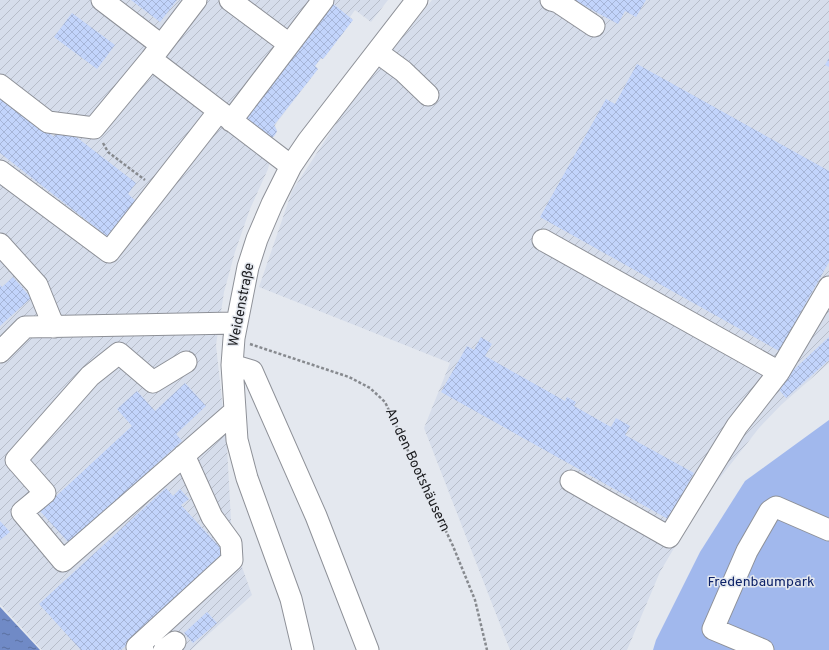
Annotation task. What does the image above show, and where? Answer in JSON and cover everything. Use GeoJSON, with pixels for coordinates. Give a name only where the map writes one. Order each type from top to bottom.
{"type":"FeatureCollection","features":[{"type":"Feature","properties":{"kind":"street"},"geometry":{"type":"LineString","coordinates":[[102,0],[225,116],[291,166]]}},
{"type":"Feature","properties":{"kind":"street"},"geometry":{"type":"LineString","coordinates":[[0,85],[48,122],[94,128],[196,0]]}},
{"type":"Feature","properties":{"kind":"street"},"geometry":{"type":"LineString","coordinates":[[230,0],[289,44]]}},
{"type":"Feature","properties":{"kind":"street"},"geometry":{"type":"LineString","coordinates":[[0,171],[109,252],[158,190],[289,44],[323,0]]}},
{"type":"Feature","properties":{"kind":"street","name":"Weidenstraße"},"geometry":{"type":"LineString","coordinates":[[303,650],[291,599],[247,478],[237,440],[232,365],[235,331],[248,267],[257,239],[291,166],[308,141],[417,0]]}},
{"type":"Feature","properties":{"kind":"street"},"geometry":{"type":"LineString","coordinates":[[551,0],[558,2],[594,26]]}},
{"type":"Feature","properties":{"kind":"street"},"geometry":{"type":"LineString","coordinates":[[377,52],[403,71],[428,95]]}},
{"type":"Feature","properties":{"kind":"street"},"geometry":{"type":"LineString","coordinates":[[543,240],[780,372]]}},
{"type":"Feature","properties":{"kind":"street"},"geometry":{"type":"LineString","coordinates":[[0,244],[37,285],[54,327]]}},
{"type":"Feature","properties":{"kind":"street"},"geometry":{"type":"LineString","coordinates":[[571,480],[669,537],[737,426],[780,372],[829,287]]}},
{"type":"Feature","properties":{"kind":"street"},"geometry":{"type":"LineString","coordinates":[[0,352],[25,327],[235,331]]}},
{"type":"Feature","properties":{"kind":"street"},"geometry":{"type":"LineString","coordinates":[[186,362],[153,382],[119,353],[90,376],[16,460],[45,493],[22,512],[63,562],[235,411]]}},
{"type":"Feature","properties":{"kind":"street"},"geometry":{"type":"LineString","coordinates":[[232,365],[252,371],[316,516],[368,650]]}},
{"type":"Feature","properties":{"kind":"street"},"geometry":{"type":"LineString","coordinates":[[143,650],[137,646],[232,560],[231,543],[212,518],[184,455]]}},
{"type":"Feature","properties":{"kind":"street"},"geometry":{"type":"LineString","coordinates":[[763,650],[714,629],[747,552],[770,511],[776,507],[829,530]]}},
{"type":"Feature","properties":{"kind":"path"},"geometry":{"type":"LineString","coordinates":[[94,128],[108,152],[158,190]]}},
{"type":"Feature","properties":{"kind":"path","name":"An den Bootshäusern"},"geometry":{"type":"LineString","coordinates":[[235,331],[349,377],[370,388],[385,402],[453,546],[475,600],[487,650]]}},
{"type":"Feature","properties":{"kind":"shaded area"},"geometry":{"type":"Polygon","coordinates":[[[0,0],[388,0],[371,22],[355,10],[350,17],[353,20],[323,59],[321,58],[315,66],[318,69],[275,125],[277,131],[273,137],[269,138],[268,169],[250,209],[235,252],[224,292],[216,345],[227,447],[232,539],[252,595],[191,650],[42,650],[0,604],[0,0]]]}},
{"type":"Feature","properties":{"kind":"shaded area"},"geometry":{"type":"Polygon","coordinates":[[[432,0],[829,0],[829,363],[781,405],[759,428],[701,502],[660,572],[627,650],[510,650],[424,428],[450,363],[259,287],[292,191],[347,107],[432,0]]]}},
{"type":"Feature","properties":{"kind":"green space","name":"Fredenbaumpark"},"geometry":{"type":"Polygon","coordinates":[[[829,420],[829,650],[653,650],[656,640],[700,552],[745,481],[829,420]]]}},
{"type":"Feature","properties":{"kind":"water"},"geometry":{"type":"Polygon","coordinates":[[[0,607],[40,650],[0,650],[0,607]]]}},
{"type":"Feature","properties":{"kind":"building"},"geometry":{"type":"Polygon","coordinates":[[[131,0],[177,0],[160,22],[131,0]]]}},
{"type":"Feature","properties":{"kind":"building"},"geometry":{"type":"Polygon","coordinates":[[[574,0],[646,0],[636,17],[625,11],[618,24],[574,0]]]}},
{"type":"Feature","properties":{"kind":"building"},"geometry":{"type":"Polygon","coordinates":[[[331,2],[353,20],[323,59],[321,58],[315,66],[318,69],[274,125],[277,131],[275,135],[269,138],[238,121],[331,2]]]}},
{"type":"Feature","properties":{"kind":"building"},"geometry":{"type":"Polygon","coordinates":[[[72,13],[115,45],[97,69],[54,37],[72,13]]]}},
{"type":"Feature","properties":{"kind":"building"},"geometry":{"type":"Polygon","coordinates":[[[829,58],[829,67],[825,65],[829,58]]]}},
{"type":"Feature","properties":{"kind":"building"},"geometry":{"type":"Polygon","coordinates":[[[637,64],[829,171],[829,262],[779,351],[540,217],[606,99],[615,104],[637,64]]]}},
{"type":"Feature","properties":{"kind":"building"},"geometry":{"type":"Polygon","coordinates":[[[0,96],[54,137],[62,126],[136,183],[128,194],[136,201],[108,237],[0,153],[0,96]]]}},
{"type":"Feature","properties":{"kind":"building"},"geometry":{"type":"Polygon","coordinates":[[[13,277],[31,298],[0,326],[0,285],[2,287],[13,277]]]}},
{"type":"Feature","properties":{"kind":"building"},"geometry":{"type":"Polygon","coordinates":[[[481,337],[492,344],[485,356],[565,401],[567,397],[576,402],[574,406],[611,427],[616,418],[630,426],[625,435],[694,473],[668,519],[441,392],[467,346],[474,350],[481,337]]]}},
{"type":"Feature","properties":{"kind":"building"},"geometry":{"type":"Polygon","coordinates":[[[829,337],[829,360],[786,398],[776,386],[829,337]]]}},
{"type":"Feature","properties":{"kind":"building"},"geometry":{"type":"Polygon","coordinates":[[[185,383],[206,406],[176,434],[182,441],[69,543],[40,511],[132,426],[117,409],[137,391],[155,411],[185,383]]]}},
{"type":"Feature","properties":{"kind":"building"},"geometry":{"type":"Polygon","coordinates":[[[166,488],[173,496],[180,489],[189,499],[181,505],[226,554],[121,650],[81,650],[39,604],[166,488]]]}},
{"type":"Feature","properties":{"kind":"building"},"geometry":{"type":"Polygon","coordinates":[[[0,521],[10,532],[0,540],[0,521]]]}},
{"type":"Feature","properties":{"kind":"building"},"geometry":{"type":"Polygon","coordinates":[[[207,612],[217,623],[193,643],[184,633],[207,612]]]}}]}
